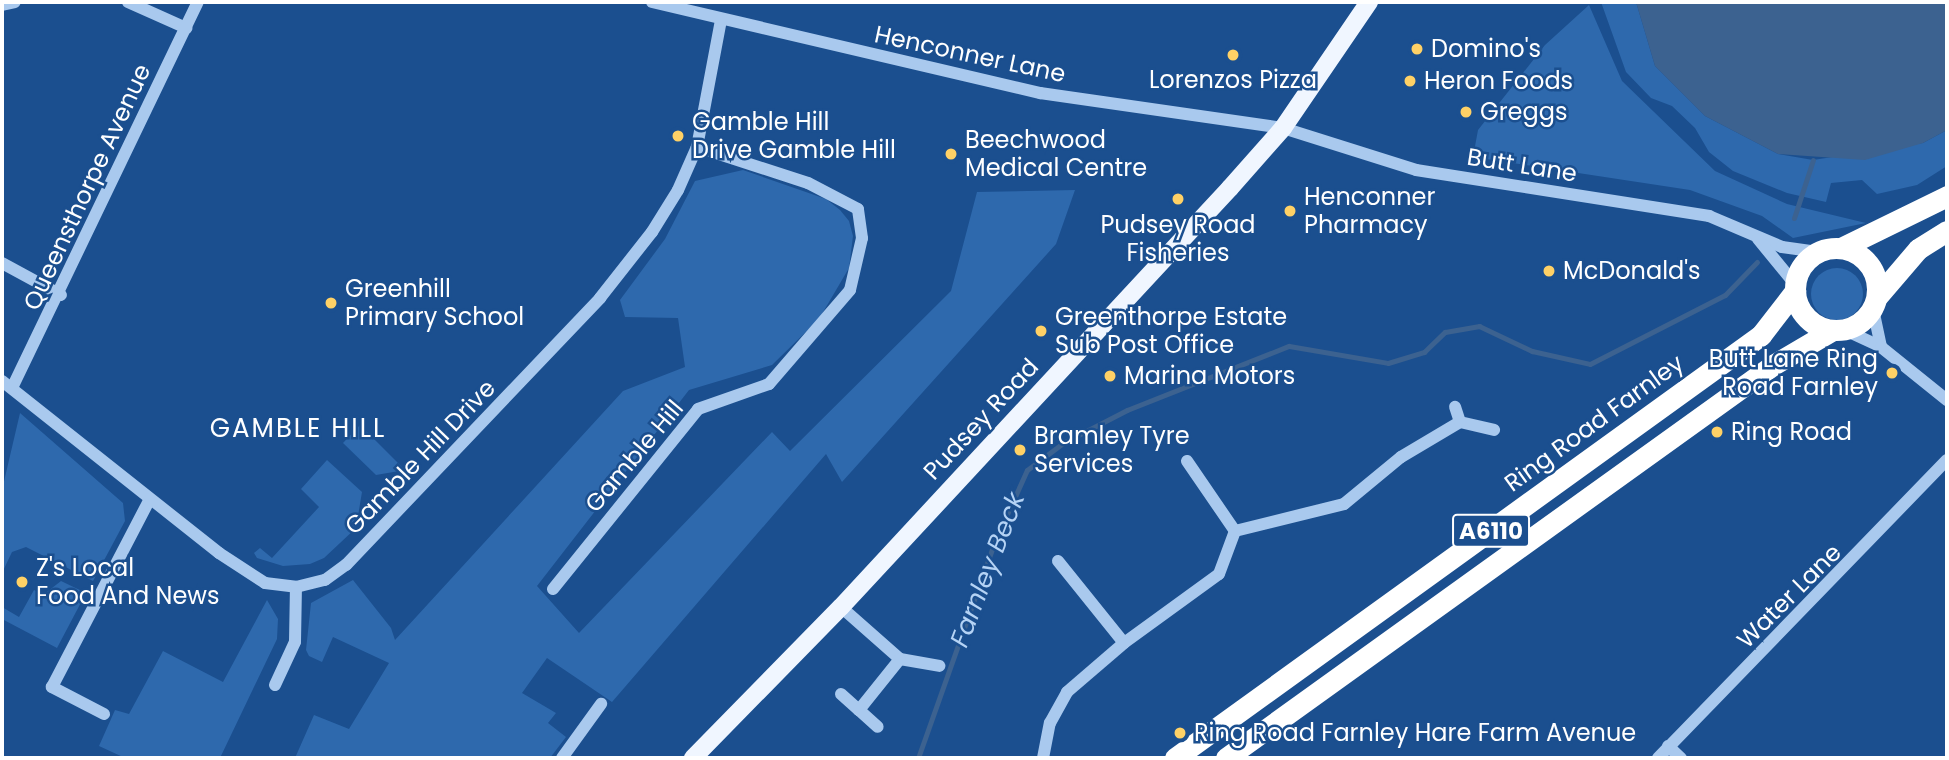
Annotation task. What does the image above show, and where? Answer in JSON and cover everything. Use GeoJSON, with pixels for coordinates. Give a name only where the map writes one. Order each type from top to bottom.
{"type":"FeatureCollection","features":[{"type":"Feature","properties":{"kind":"highway"},"geometry":{"type":"LineString","coordinates":[[1947,196],[1841,248],[1818,252],[1799,271],[1795,288],[1800,310],[1810,321],[1838,330],[1865,320],[1875,303],[1918,249],[1947,231]]}},
{"type":"Feature","properties":{"kind":"highway"},"geometry":{"type":"LineString","coordinates":[[1841,248],[1855,252],[1872,267],[1875,303]]}},
{"type":"Feature","properties":{"kind":"highway","name":"Ring Road Farnley"},"geometry":{"type":"LineString","coordinates":[[1174,758],[1761,335],[1795,288]]}},
{"type":"Feature","properties":{"kind":"highway","name":"A6110"},"geometry":{"type":"LineString","coordinates":[[1226,758],[1773,365],[1838,330]]}},
{"type":"Feature","properties":{"kind":"main road","name":"Pudsey Road"},"geometry":{"type":"LineString","coordinates":[[693,758],[841,607],[1283,128],[1369,2]]}},
{"type":"Feature","properties":{"kind":"street"},"geometry":{"type":"LineString","coordinates":[[2,5],[16,2]]}},
{"type":"Feature","properties":{"kind":"street"},"geometry":{"type":"LineString","coordinates":[[128,2],[186,28]]}},
{"type":"Feature","properties":{"kind":"street","name":"Queensthorpe Avenue"},"geometry":{"type":"LineString","coordinates":[[7,385],[61,295],[198,2]]}},
{"type":"Feature","properties":{"kind":"street","name":"Henconner Lane"},"geometry":{"type":"LineString","coordinates":[[652,2],[1040,93],[1283,128]]}},
{"type":"Feature","properties":{"kind":"street","name":"Gamble Hill Drive"},"geometry":{"type":"LineString","coordinates":[[7,385],[150,499],[265,583],[296,587],[324,580],[346,565],[600,298],[652,232],[678,190],[697,147],[721,20]]}},
{"type":"Feature","properties":{"kind":"street","name":"Butt Lane"},"geometry":{"type":"LineString","coordinates":[[1283,128],[1416,170],[1709,216],[1782,247],[1818,252]]}},
{"type":"Feature","properties":{"kind":"street","name":"Gamble Hill"},"geometry":{"type":"LineString","coordinates":[[553,589],[698,409],[769,384],[850,289],[863,237],[858,209],[808,183],[697,147]]}},
{"type":"Feature","properties":{"kind":"street","name":"Butt Lane"},"geometry":{"type":"LineString","coordinates":[[1755,236],[1795,288]]}},
{"type":"Feature","properties":{"kind":"street"},"geometry":{"type":"LineString","coordinates":[[2,264],[61,295]]}},
{"type":"Feature","properties":{"kind":"street"},"geometry":{"type":"LineString","coordinates":[[1875,303],[1881,347]]}},
{"type":"Feature","properties":{"kind":"street"},"geometry":{"type":"LineString","coordinates":[[1838,330],[1881,347],[1947,400]]}},
{"type":"Feature","properties":{"kind":"street"},"geometry":{"type":"LineString","coordinates":[[1455,407],[1460,422]]}},
{"type":"Feature","properties":{"kind":"street"},"geometry":{"type":"LineString","coordinates":[[1235,531],[1345,504],[1401,457],[1460,422],[1494,430]]}},
{"type":"Feature","properties":{"kind":"street","name":"Water Lane"},"geometry":{"type":"LineString","coordinates":[[1658,758],[1808,609],[1947,460]]}},
{"type":"Feature","properties":{"kind":"street"},"geometry":{"type":"LineString","coordinates":[[1187,461],[1235,531]]}},
{"type":"Feature","properties":{"kind":"street"},"geometry":{"type":"LineString","coordinates":[[104,714],[52,687],[150,499]]}},
{"type":"Feature","properties":{"kind":"street"},"geometry":{"type":"LineString","coordinates":[[1043,758],[1050,723],[1067,692],[1124,643],[1219,574],[1235,531]]}},
{"type":"Feature","properties":{"kind":"street"},"geometry":{"type":"LineString","coordinates":[[1059,561],[1124,643]]}},
{"type":"Feature","properties":{"kind":"street"},"geometry":{"type":"LineString","coordinates":[[275,685],[295,642],[296,587]]}},
{"type":"Feature","properties":{"kind":"street"},"geometry":{"type":"LineString","coordinates":[[841,607],[900,659],[939,666]]}},
{"type":"Feature","properties":{"kind":"street"},"geometry":{"type":"LineString","coordinates":[[859,710],[900,659]]}},
{"type":"Feature","properties":{"kind":"street"},"geometry":{"type":"LineString","coordinates":[[841,694],[878,727]]}},
{"type":"Feature","properties":{"kind":"street"},"geometry":{"type":"LineString","coordinates":[[562,758],[601,704]]}},
{"type":"Feature","properties":{"kind":"street"},"geometry":{"type":"LineString","coordinates":[[1668,746],[1681,758]]}},
{"type":"Feature","properties":{"kind":"shaded area"},"geometry":{"type":"Polygon","coordinates":[[[1601,2],[1636,2],[1655,66],[1705,116],[1778,154],[1813,160],[1923,143],[1947,130],[1947,166],[1917,185],[1877,194],[1862,180],[1831,183],[1826,202],[1787,193],[1733,171],[1709,152],[1695,128],[1672,106],[1651,98],[1626,72],[1601,2]]]}},
{"type":"Feature","properties":{"kind":"shaded area"},"geometry":{"type":"Polygon","coordinates":[[[1636,2],[1947,2],[1947,130],[1923,143],[1865,160],[1778,154],[1705,116],[1655,66],[1636,2]]]}},
{"type":"Feature","properties":{"kind":"shaded area"},"geometry":{"type":"Polygon","coordinates":[[[1589,5],[1622,81],[1715,171],[1787,204],[1866,223],[1793,238],[1762,216],[1690,190],[1473,157],[1478,130],[1545,45],[1589,5]]]}},
{"type":"Feature","properties":{"kind":"shaded area"},"geometry":{"type":"Polygon","coordinates":[[[743,170],[826,199],[840,210],[849,221],[853,236],[849,268],[819,319],[772,365],[689,390],[537,586],[579,633],[772,432],[790,451],[951,291],[977,192],[1075,190],[1056,244],[842,482],[826,454],[612,702],[547,658],[522,693],[556,713],[548,723],[566,737],[550,758],[295,758],[314,715],[349,729],[389,663],[333,637],[322,662],[309,656],[306,650],[311,603],[353,580],[391,628],[395,640],[623,391],[685,367],[678,318],[625,317],[620,300],[665,239],[695,181],[743,170]]]}},
{"type":"Feature","properties":{"kind":"shaded area"},"geometry":{"type":"Polygon","coordinates":[[[1837,268],[1856,275],[1863,294],[1856,313],[1837,320],[1818,313],[1811,294],[1818,275],[1837,268]]]}},
{"type":"Feature","properties":{"kind":"shaded area"},"geometry":{"type":"Polygon","coordinates":[[[20,413],[123,503],[125,521],[93,581],[26,547],[12,552],[2,573],[2,490],[20,413]]]}},
{"type":"Feature","properties":{"kind":"shaded area"},"geometry":{"type":"Polygon","coordinates":[[[360,425],[405,470],[376,475],[343,443],[360,425]]]}},
{"type":"Feature","properties":{"kind":"shaded area"},"geometry":{"type":"Polygon","coordinates":[[[327,460],[362,492],[356,528],[324,558],[310,564],[283,566],[257,558],[254,553],[260,548],[272,558],[319,507],[301,489],[327,460]]]}},
{"type":"Feature","properties":{"kind":"shaded area"},"geometry":{"type":"Polygon","coordinates":[[[61,581],[86,593],[57,648],[2,619],[2,607],[19,617],[34,590],[43,595],[61,581]]]}},
{"type":"Feature","properties":{"kind":"shaded area"},"geometry":{"type":"Polygon","coordinates":[[[267,600],[278,619],[277,639],[220,758],[125,758],[99,746],[115,710],[129,714],[163,651],[223,682],[267,600]]]}},
{"type":"Feature","properties":{"kind":"waterway","name":"Farnley Beck"},"geometry":{"type":"LineString","coordinates":[[1794,218],[1813,160]]}},
{"type":"Feature","properties":{"kind":"waterway","name":"Farnley Beck"},"geometry":{"type":"LineString","coordinates":[[918,758],[994,543],[1027,470],[1063,443],[1127,410],[1289,346],[1388,363],[1424,352],[1445,332],[1479,326],[1532,351],[1590,364],[1725,295],[1757,262]]}},
{"type":"Feature","properties":{"kind":"place","name":"Domino's"},"geometry":{"type":"Point","coordinates":[1417,49]}},
{"type":"Feature","properties":{"kind":"place","name":"Lorenzos Pizza"},"geometry":{"type":"Point","coordinates":[1233,55]}},
{"type":"Feature","properties":{"kind":"place","name":"Heron Foods"},"geometry":{"type":"Point","coordinates":[1410,81]}},
{"type":"Feature","properties":{"kind":"place","name":"Greggs"},"geometry":{"type":"Point","coordinates":[1466,112]}},
{"type":"Feature","properties":{"kind":"place","name":"Gamble Hill Drive Gamble Hill"},"geometry":{"type":"Point","coordinates":[678,136]}},
{"type":"Feature","properties":{"kind":"place","name":"Beechwood Medical Centre"},"geometry":{"type":"Point","coordinates":[951,154]}},
{"type":"Feature","properties":{"kind":"place","name":"Pudsey Road Fisheries"},"geometry":{"type":"Point","coordinates":[1178,199]}},
{"type":"Feature","properties":{"kind":"place","name":"Henconner Pharmacy"},"geometry":{"type":"Point","coordinates":[1290,211]}},
{"type":"Feature","properties":{"kind":"place","name":"McDonald's"},"geometry":{"type":"Point","coordinates":[1549,271]}},
{"type":"Feature","properties":{"kind":"place","name":"Greenhill Primary School"},"geometry":{"type":"Point","coordinates":[331,303]}},
{"type":"Feature","properties":{"kind":"place","name":"Greenthorpe Estate Sub Post Office"},"geometry":{"type":"Point","coordinates":[1041,331]}},
{"type":"Feature","properties":{"kind":"place","name":"Butt Lane Ring Road Farnley"},"geometry":{"type":"Point","coordinates":[1892,373]}},
{"type":"Feature","properties":{"kind":"place","name":"Marina Motors"},"geometry":{"type":"Point","coordinates":[1110,376]}},
{"type":"Feature","properties":{"kind":"place","name":"Ring Road"},"geometry":{"type":"Point","coordinates":[1717,432]}},
{"type":"Feature","properties":{"kind":"place","name":"Bramley Tyre Services"},"geometry":{"type":"Point","coordinates":[1020,450]}},
{"type":"Feature","properties":{"kind":"place","name":"Z's Local Food And News"},"geometry":{"type":"Point","coordinates":[22,582]}},
{"type":"Feature","properties":{"kind":"place","name":"Ring Road Farnley Hare Farm Avenue"},"geometry":{"type":"Point","coordinates":[1180,733]}},
{"type":"Feature","properties":{"kind":"district","name":"GAMBLE HILL"},"geometry":{"type":"Point","coordinates":[298,429]}}]}
